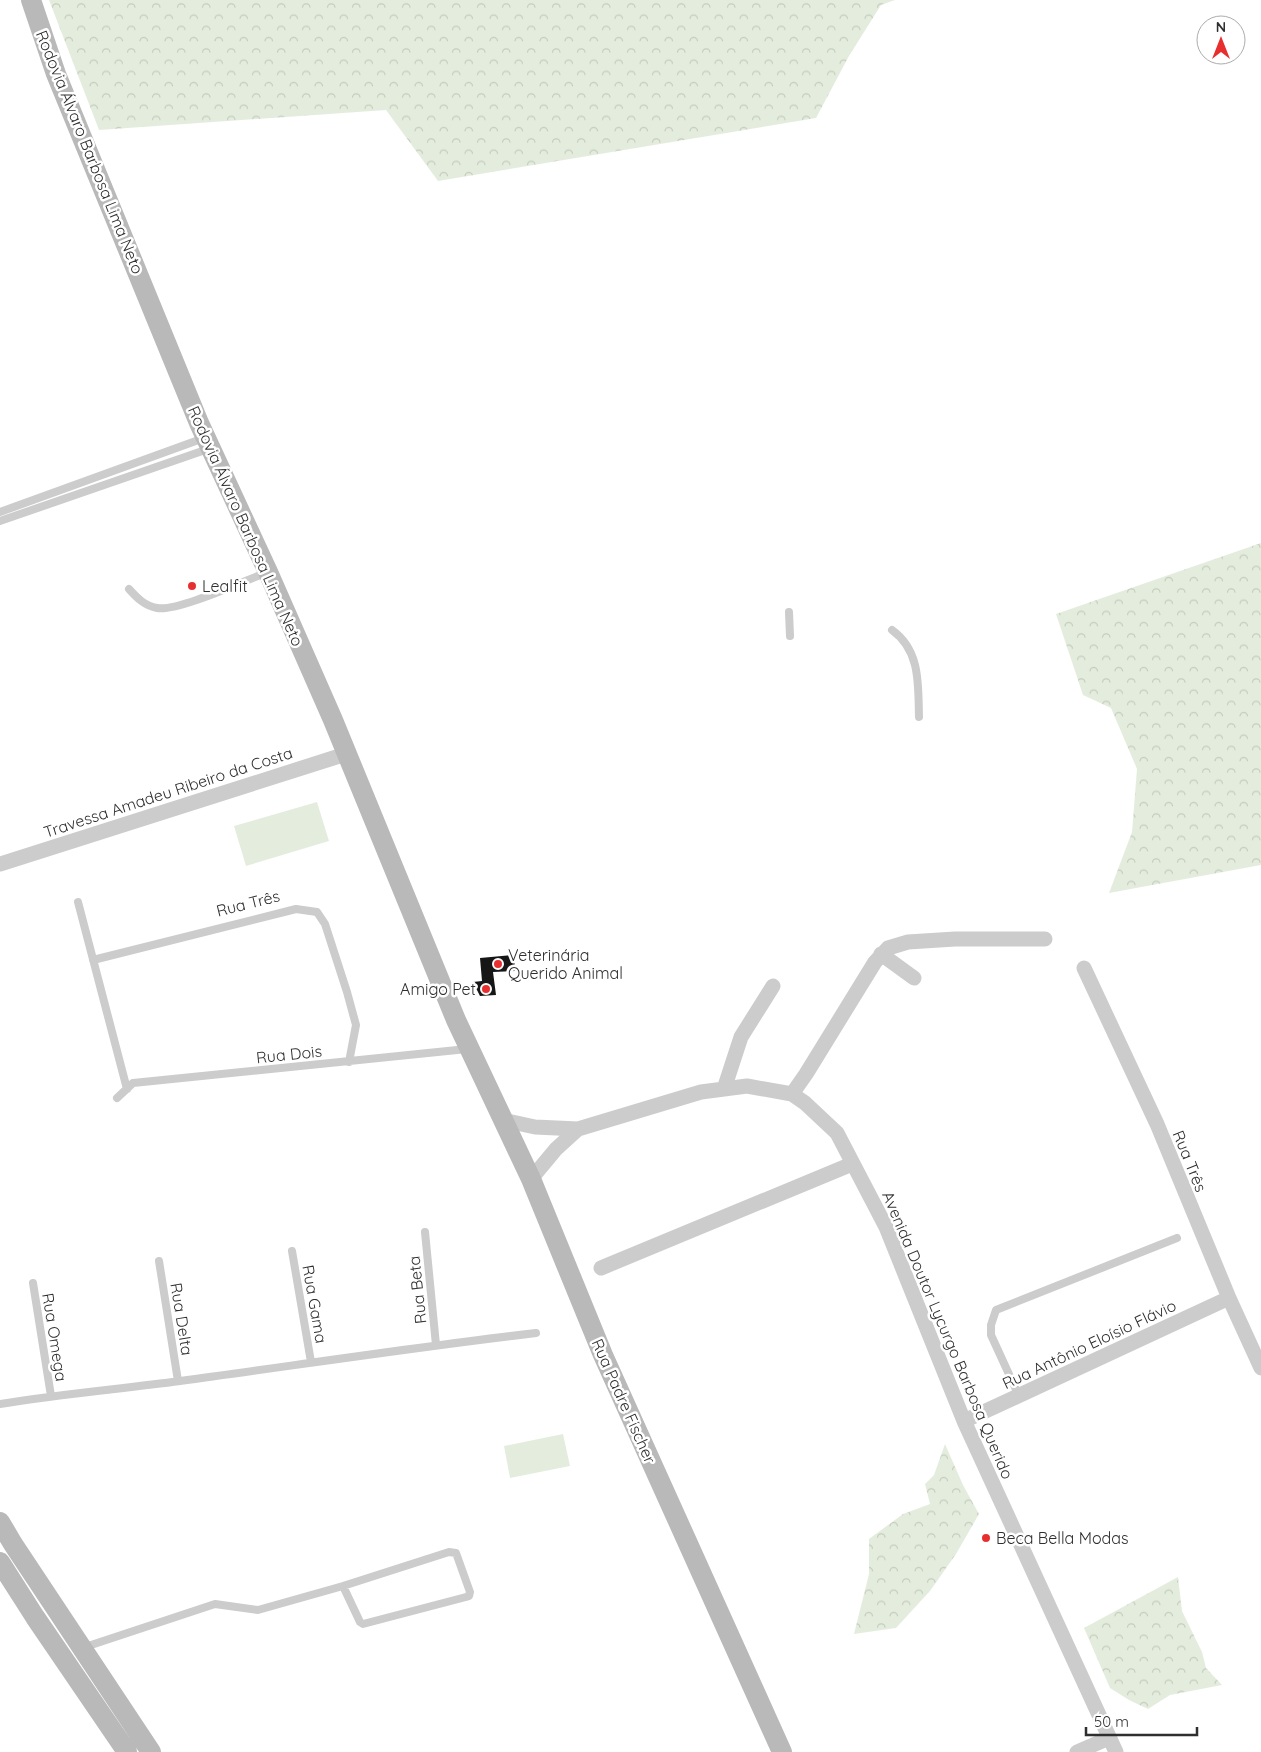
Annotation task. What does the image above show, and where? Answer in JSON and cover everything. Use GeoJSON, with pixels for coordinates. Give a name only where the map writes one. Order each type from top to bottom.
{"type":"FeatureCollection","features":[{"type":"Feature","properties":{"kind":"main road","name":"Rodovia Álvaro Barbosa Lima Neto"},"geometry":{"type":"LineString","coordinates":[[31,0],[56,74],[209,443],[325,702],[469,1049]]}},
{"type":"Feature","properties":{"kind":"main road","name":"Rua Padre Fischer"},"geometry":{"type":"LineString","coordinates":[[469,1049],[531,1179],[603,1354],[782,1752]]}},
{"type":"Feature","properties":{"kind":"main road"},"geometry":{"type":"LineString","coordinates":[[0,1522],[6,1547],[82,1648],[151,1752]]}},
{"type":"Feature","properties":{"kind":"main road"},"geometry":{"type":"LineString","coordinates":[[0,1562],[127,1752]]}},
{"type":"Feature","properties":{"kind":"street","name":"Travessa Amadeu Ribeiro da Costa"},"geometry":{"type":"LineString","coordinates":[[0,864],[346,754]]}},
{"type":"Feature","properties":{"kind":"street"},"geometry":{"type":"LineString","coordinates":[[792,1094],[875,962],[888,948],[908,942],[955,939],[1045,939]]}},
{"type":"Feature","properties":{"kind":"street"},"geometry":{"type":"LineString","coordinates":[[881,954],[914,978]]}},
{"type":"Feature","properties":{"kind":"street","name":"Rua Três"},"geometry":{"type":"LineString","coordinates":[[1084,968],[1157,1124],[1229,1298],[1261,1368]]}},
{"type":"Feature","properties":{"kind":"street"},"geometry":{"type":"LineString","coordinates":[[724,1089],[741,1037],[773,986]]}},
{"type":"Feature","properties":{"kind":"street","name":"Avenida Doutor Lycurgo Barbosa Querido"},"geometry":{"type":"LineString","coordinates":[[578,1129],[702,1092],[747,1086],[792,1094],[805,1103],[837,1133],[886,1228],[964,1421],[1116,1752]]}},
{"type":"Feature","properties":{"kind":"street"},"geometry":{"type":"LineString","coordinates":[[503,1120],[535,1127],[578,1129]]}},
{"type":"Feature","properties":{"kind":"street"},"geometry":{"type":"LineString","coordinates":[[531,1179],[556,1149],[578,1129]]}},
{"type":"Feature","properties":{"kind":"street"},"geometry":{"type":"LineString","coordinates":[[601,1268],[852,1164]]}},
{"type":"Feature","properties":{"kind":"street","name":"Rua Antônio Eloísio Flávio"},"geometry":{"type":"LineString","coordinates":[[964,1421],[1229,1298]]}},
{"type":"Feature","properties":{"kind":"street"},"geometry":{"type":"LineString","coordinates":[[1077,1752],[1109,1738]]}},
{"type":"Feature","properties":{"kind":"lane"},"geometry":{"type":"LineString","coordinates":[[0,512],[209,443]]}},
{"type":"Feature","properties":{"kind":"lane"},"geometry":{"type":"LineString","coordinates":[[0,522],[209,443]]}},
{"type":"Feature","properties":{"kind":"lane"},"geometry":{"type":"LineString","coordinates":[[129,590],[145,604],[159,609],[176,606],[268,572]]}},
{"type":"Feature","properties":{"kind":"lane"},"geometry":{"type":"LineString","coordinates":[[789,612],[790,636]]}},
{"type":"Feature","properties":{"kind":"lane"},"geometry":{"type":"LineString","coordinates":[[892,630],[908,646],[918,672],[919,716]]}},
{"type":"Feature","properties":{"kind":"lane"},"geometry":{"type":"LineString","coordinates":[[78,902],[127,1089]]}},
{"type":"Feature","properties":{"kind":"lane","name":"Rua Três"},"geometry":{"type":"LineString","coordinates":[[93,960],[296,909],[317,912],[325,924],[356,1025],[349,1062]]}},
{"type":"Feature","properties":{"kind":"lane","name":"Rua Dois"},"geometry":{"type":"LineString","coordinates":[[117,1098],[133,1083],[469,1049]]}},
{"type":"Feature","properties":{"kind":"lane","name":"Rua Beta"},"geometry":{"type":"LineString","coordinates":[[424,1232],[436,1345]]}},
{"type":"Feature","properties":{"kind":"lane"},"geometry":{"type":"LineString","coordinates":[[1019,1396],[991,1335],[991,1325],[996,1310],[1177,1238]]}},
{"type":"Feature","properties":{"kind":"lane","name":"Rua Gama"},"geometry":{"type":"LineString","coordinates":[[292,1250],[311,1362]]}},
{"type":"Feature","properties":{"kind":"lane","name":"Rua Delta"},"geometry":{"type":"LineString","coordinates":[[159,1261],[178,1381]]}},
{"type":"Feature","properties":{"kind":"lane","name":"Rua Omega"},"geometry":{"type":"LineString","coordinates":[[33,1283],[51,1396]]}},
{"type":"Feature","properties":{"kind":"lane"},"geometry":{"type":"LineString","coordinates":[[0,1404],[536,1333]]}},
{"type":"Feature","properties":{"kind":"lane"},"geometry":{"type":"LineString","coordinates":[[82,1648],[216,1604],[258,1610],[453,1552],[456,1553],[470,1592],[469,1596],[466,1597],[363,1624],[360,1622],[343,1586]]}},
{"type":"Feature","properties":{"kind":"green space"},"geometry":{"type":"Polygon","coordinates":[[[49,0],[895,0],[881,5],[849,56],[816,118],[438,181],[386,110],[99,130],[49,0]]]}},
{"type":"Feature","properties":{"kind":"green space"},"geometry":{"type":"Polygon","coordinates":[[[1261,543],[1261,865],[1109,893],[1132,832],[1137,769],[1111,708],[1083,695],[1056,614],[1261,543]]]}},
{"type":"Feature","properties":{"kind":"green space"},"geometry":{"type":"Polygon","coordinates":[[[317,802],[329,841],[246,866],[234,826],[317,802]]]}},
{"type":"Feature","properties":{"kind":"green space"},"geometry":{"type":"Polygon","coordinates":[[[563,1434],[570,1466],[510,1478],[504,1446],[563,1434]]]}},
{"type":"Feature","properties":{"kind":"green space"},"geometry":{"type":"Polygon","coordinates":[[[945,1444],[963,1485],[979,1514],[956,1554],[930,1591],[896,1628],[854,1634],[869,1574],[869,1539],[903,1514],[930,1504],[925,1484],[934,1475],[945,1444]]]}},
{"type":"Feature","properties":{"kind":"green space"},"geometry":{"type":"Polygon","coordinates":[[[1178,1577],[1182,1611],[1202,1652],[1206,1668],[1222,1685],[1170,1695],[1148,1709],[1110,1688],[1084,1628],[1178,1577]]]}},
{"type":"Feature","properties":{"kind":"building"},"geometry":{"type":"Polygon","coordinates":[[[514,955],[515,971],[493,972],[496,995],[480,996],[473,982],[482,981],[480,958],[514,955]]]}},
{"type":"Feature","properties":{"kind":"place","name":"Lealfit"},"geometry":{"type":"Point","coordinates":[192,586]}},
{"type":"Feature","properties":{"kind":"place","name":"Veterinária Querido Animal"},"geometry":{"type":"Point","coordinates":[498,964]}},
{"type":"Feature","properties":{"kind":"place","name":"Amigo Pet"},"geometry":{"type":"Point","coordinates":[486,989]}},
{"type":"Feature","properties":{"kind":"place","name":"Beca Bella Modas"},"geometry":{"type":"Point","coordinates":[986,1538]}}]}
